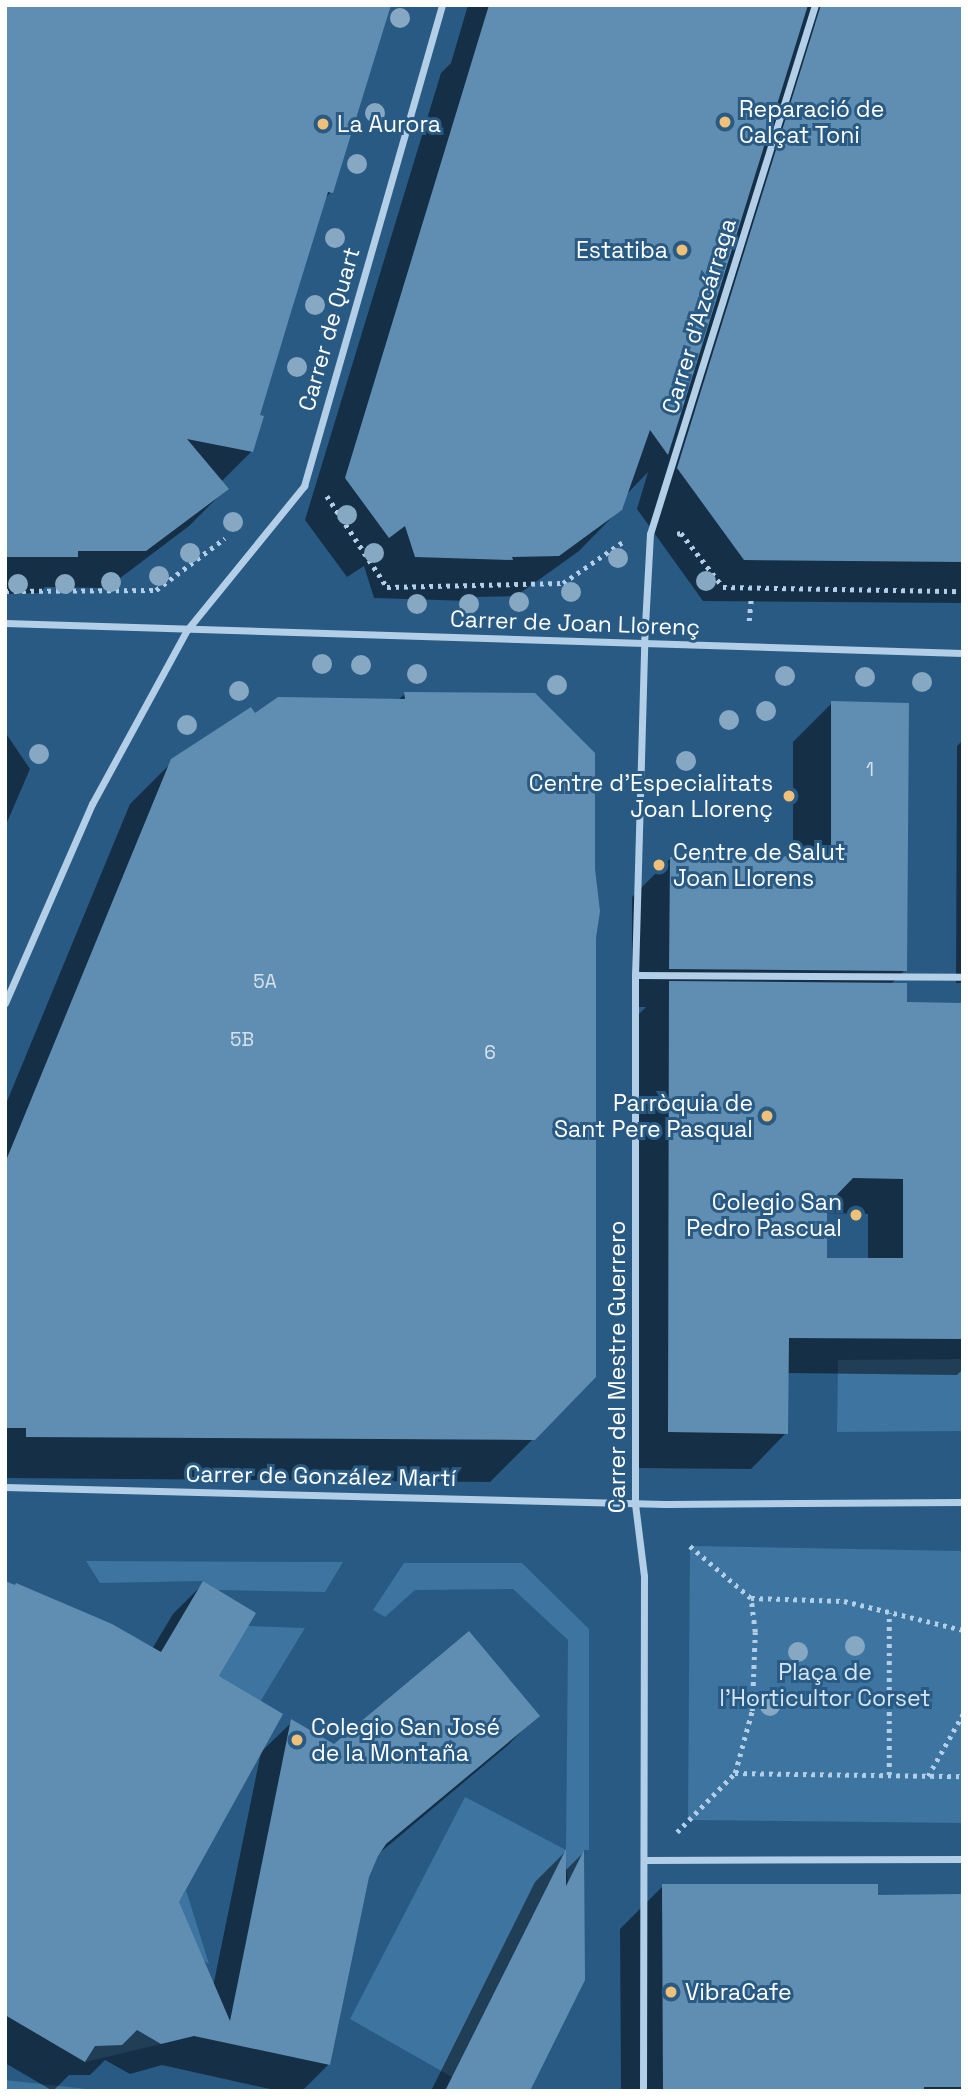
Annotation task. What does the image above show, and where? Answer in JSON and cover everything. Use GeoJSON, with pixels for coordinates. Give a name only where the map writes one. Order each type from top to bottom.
{"type":"FeatureCollection","features":[{"type":"Feature","properties":{"kind":"street","name":"Carrer de Quart"},"geometry":{"type":"LineString","coordinates":[[5,1003],[92,804],[187,630],[304,486],[442,5]]}},
{"type":"Feature","properties":{"kind":"street","name":"Carrer d'Azcárraga"},"geometry":{"type":"LineString","coordinates":[[644,644],[650,534],[815,5]]}},
{"type":"Feature","properties":{"kind":"street","name":"Carrer de Joan Llorenç"},"geometry":{"type":"LineString","coordinates":[[5,623],[963,653]]}},
{"type":"Feature","properties":{"kind":"street","name":"Carrer del Mestre Guerrero"},"geometry":{"type":"LineString","coordinates":[[643,2091],[644,1576],[635,1504],[635,975],[644,644]]}},
{"type":"Feature","properties":{"kind":"street"},"geometry":{"type":"LineString","coordinates":[[635,975],[963,977]]}},
{"type":"Feature","properties":{"kind":"street","name":"Carrer de González Martí"},"geometry":{"type":"LineString","coordinates":[[5,1488],[635,1504]]}},
{"type":"Feature","properties":{"kind":"street"},"geometry":{"type":"LineString","coordinates":[[635,1504],[963,1502]]}},
{"type":"Feature","properties":{"kind":"street"},"geometry":{"type":"LineString","coordinates":[[645,1860],[963,1859]]}},
{"type":"Feature","properties":{"kind":"path"},"geometry":{"type":"LineString","coordinates":[[323,490],[387,587],[563,583],[631,536]]}},
{"type":"Feature","properties":{"kind":"path"},"geometry":{"type":"LineString","coordinates":[[5,591],[156,590],[231,533]]}},
{"type":"Feature","properties":{"kind":"path"},"geometry":{"type":"LineString","coordinates":[[671,535],[681,533],[723,587],[963,591]]}},
{"type":"Feature","properties":{"kind":"path"},"geometry":{"type":"LineString","coordinates":[[749,632],[751,598]]}},
{"type":"Feature","properties":{"kind":"path"},"geometry":{"type":"LineString","coordinates":[[690,1546],[751,1598],[844,1601],[963,1630]]}},
{"type":"Feature","properties":{"kind":"path"},"geometry":{"type":"LineString","coordinates":[[688,1820],[736,1773],[752,1711],[755,1632],[751,1598]]}},
{"type":"Feature","properties":{"kind":"path"},"geometry":{"type":"LineString","coordinates":[[889,1613],[889,1775]]}},
{"type":"Feature","properties":{"kind":"path"},"geometry":{"type":"LineString","coordinates":[[928,1776],[963,1714]]}},
{"type":"Feature","properties":{"kind":"path"},"geometry":{"type":"LineString","coordinates":[[736,1773],[963,1776]]}},
{"type":"Feature","properties":{"kind":"green space"},"geometry":{"type":"Polygon","coordinates":[[[963,1359],[963,1431],[837,1432],[838,1360],[963,1359]]]}},
{"type":"Feature","properties":{"kind":"green space","name":"Plaça de l'Horticultor Corset"},"geometry":{"type":"Polygon","coordinates":[[[690,1546],[963,1551],[963,1823],[688,1820],[690,1546]]]}},
{"type":"Feature","properties":{"kind":"green space"},"geometry":{"type":"Polygon","coordinates":[[[86,1561],[343,1562],[325,1592],[217,1590],[203,1581],[100,1583],[86,1561]]]}},
{"type":"Feature","properties":{"kind":"green space"},"geometry":{"type":"Polygon","coordinates":[[[404,1563],[522,1563],[589,1629],[589,1850],[584,1850],[568,1882],[565,1851],[452,2077],[350,2019],[465,1797],[566,1850],[568,1640],[513,1589],[415,1590],[385,1617],[373,1610],[404,1563]]]}},
{"type":"Feature","properties":{"kind":"green space"},"geometry":{"type":"Polygon","coordinates":[[[248,1626],[305,1628],[260,1702],[219,1676],[248,1626]]]}},
{"type":"Feature","properties":{"kind":"green space"},"geometry":{"type":"Polygon","coordinates":[[[186,1890],[209,1964],[182,1948],[172,1914],[186,1890]]]}},
{"type":"Feature","properties":{"kind":"green space"},"geometry":{"type":"Polygon","coordinates":[[[135,2029],[161,2044],[85,2062],[100,2036],[116,2045],[122,2045],[135,2029]]]}},
{"type":"Feature","properties":{"kind":"green space"},"geometry":{"type":"Polygon","coordinates":[[[5,2080],[105,2091],[5,2091],[5,2080]]]}},
{"type":"Feature","properties":{"kind":"building"},"geometry":{"type":"Polygon","coordinates":[[[5,5],[391,5],[333,193],[328,192],[260,415],[264,416],[253,452],[187,439],[229,489],[146,551],[78,551],[78,557],[5,557],[5,5]]]}},
{"type":"Feature","properties":{"kind":"building"},"geometry":{"type":"Polygon","coordinates":[[[489,5],[808,5],[668,455],[650,430],[622,510],[559,556],[512,557],[513,560],[415,557],[405,526],[389,538],[345,478],[489,5]]]}},
{"type":"Feature","properties":{"kind":"building"},"geometry":{"type":"Polygon","coordinates":[[[821,5],[963,5],[963,562],[744,560],[677,468],[821,5]]]}},
{"type":"Feature","properties":{"kind":"building"},"geometry":{"type":"Polygon","coordinates":[[[404,692],[535,693],[595,753],[595,869],[600,911],[596,938],[596,1377],[535,1440],[26,1437],[26,1428],[5,1428],[5,1163],[171,759],[251,707],[255,713],[278,697],[405,699],[404,692]]]}},
{"type":"Feature","properties":{"kind":"building"},"geometry":{"type":"Polygon","coordinates":[[[831,701],[909,703],[907,971],[669,969],[670,857],[831,856],[831,701]]]}},
{"type":"Feature","properties":{"kind":"building","name":"Colegio San Pedro Pascual"},"geometry":{"type":"Polygon","coordinates":[[[669,981],[907,983],[907,1002],[963,1003],[963,1339],[789,1338],[788,1434],[668,1432],[669,981]],[[853,1178],[827,1205],[827,1258],[903,1258],[903,1179],[853,1178]]]}},
{"type":"Feature","properties":{"kind":"building"},"geometry":{"type":"Polygon","coordinates":[[[5,1581],[15,1585],[16,1583],[112,1624],[161,1652],[203,1581],[256,1613],[219,1676],[283,1714],[179,1902],[230,2021],[291,1719],[334,1744],[469,1631],[540,1716],[386,1844],[378,1856],[369,1877],[330,2065],[194,2036],[161,2044],[137,2030],[122,2045],[95,2046],[85,2062],[5,2015],[5,1581]]]}},
{"type":"Feature","properties":{"kind":"building"},"geometry":{"type":"Polygon","coordinates":[[[566,1849],[566,1886],[584,1850],[585,1980],[530,2091],[445,2091],[566,1849]]]}},
{"type":"Feature","properties":{"kind":"building"},"geometry":{"type":"Polygon","coordinates":[[[662,1884],[878,1884],[878,1895],[963,1894],[963,2087],[924,2087],[924,2091],[663,2091],[662,1884]]]}},
{"type":"Feature","properties":{"kind":"place","name":"Reparació de Calçat Toni"},"geometry":{"type":"Point","coordinates":[725,122]}},
{"type":"Feature","properties":{"kind":"place","name":"La Aurora"},"geometry":{"type":"Point","coordinates":[323,124]}},
{"type":"Feature","properties":{"kind":"place","name":"Estatiba"},"geometry":{"type":"Point","coordinates":[682,250]}},
{"type":"Feature","properties":{"kind":"place","name":"Centre d'Especialitats Joan Llorenç"},"geometry":{"type":"Point","coordinates":[789,796]}},
{"type":"Feature","properties":{"kind":"place","name":"Centre de Salut Joan Llorens"},"geometry":{"type":"Point","coordinates":[659,865]}},
{"type":"Feature","properties":{"kind":"place","name":"Parròquia de Sant Pere Pasqual"},"geometry":{"type":"Point","coordinates":[767,1116]}},
{"type":"Feature","properties":{"kind":"place","name":"Colegio San Pedro Pascual"},"geometry":{"type":"Point","coordinates":[856,1215]}},
{"type":"Feature","properties":{"kind":"place","name":"Colegio San José de la Montaña"},"geometry":{"type":"Point","coordinates":[297,1740]}},
{"type":"Feature","properties":{"kind":"place","name":"VibraCafe"},"geometry":{"type":"Point","coordinates":[671,1992]}}]}
